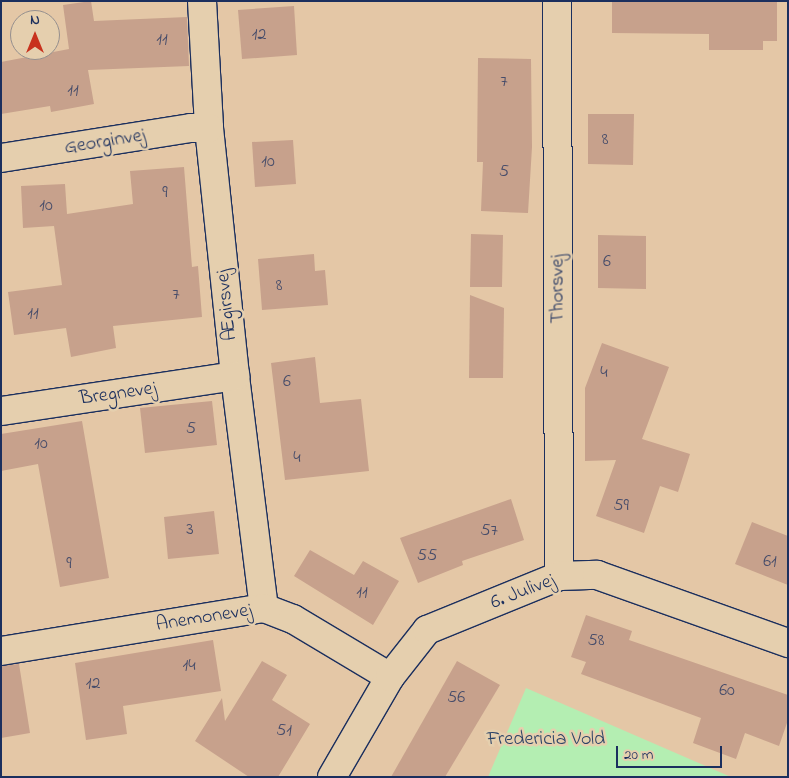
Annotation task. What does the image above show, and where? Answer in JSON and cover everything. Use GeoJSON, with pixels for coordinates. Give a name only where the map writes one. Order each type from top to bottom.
{"type":"FeatureCollection","features":[{"type":"Feature","properties":{"kind":"street","name":"Ægirsvej"},"geometry":{"type":"LineString","coordinates":[[202,1],[209,128],[235,376],[264,608]]}},
{"type":"Feature","properties":{"kind":"street","name":"Thorsvej"},"geometry":{"type":"LineString","coordinates":[[557,1],[559,576]]}},
{"type":"Feature","properties":{"kind":"street","name":"Georginvej"},"geometry":{"type":"LineString","coordinates":[[1,158],[191,128],[209,128]]}},
{"type":"Feature","properties":{"kind":"street","name":"Bregnevej"},"geometry":{"type":"LineString","coordinates":[[1,411],[235,376]]}},
{"type":"Feature","properties":{"kind":"street","name":"6. Julivej"},"geometry":{"type":"LineString","coordinates":[[332,777],[390,677],[427,630],[559,576],[597,576],[788,643]]}},
{"type":"Feature","properties":{"kind":"street","name":"Anemonevej"},"geometry":{"type":"LineString","coordinates":[[1,651],[264,608],[293,619],[390,677]]}},
{"type":"Feature","properties":{"kind":"green space","name":"Fredericia Vold"},"geometry":{"type":"Polygon","coordinates":[[[526,688],[731,777],[488,777],[526,688]]]}},
{"type":"Feature","properties":{"kind":"building"},"geometry":{"type":"Polygon","coordinates":[[[91,1],[94,21],[187,17],[189,66],[88,70],[94,104],[51,112],[50,106],[1,114],[1,62],[11,60],[60,60],[60,51],[69,49],[63,5],[91,1]]]}},
{"type":"Feature","properties":{"kind":"building"},"geometry":{"type":"Polygon","coordinates":[[[612,1],[777,1],[777,41],[763,41],[763,50],[709,50],[709,34],[612,33],[612,1]]]}},
{"type":"Feature","properties":{"kind":"building"},"geometry":{"type":"Polygon","coordinates":[[[294,6],[297,55],[242,59],[238,10],[294,6]]]}},
{"type":"Feature","properties":{"kind":"building"},"geometry":{"type":"Polygon","coordinates":[[[478,58],[531,59],[532,147],[528,213],[481,211],[483,162],[477,162],[478,58]]]}},
{"type":"Feature","properties":{"kind":"building"},"geometry":{"type":"Polygon","coordinates":[[[588,114],[634,114],[633,165],[588,164],[588,114]]]}},
{"type":"Feature","properties":{"kind":"building"},"geometry":{"type":"Polygon","coordinates":[[[293,140],[296,184],[255,187],[252,142],[293,140]]]}},
{"type":"Feature","properties":{"kind":"building"},"geometry":{"type":"Polygon","coordinates":[[[184,167],[192,267],[198,266],[202,317],[113,326],[116,348],[71,357],[66,328],[14,335],[8,292],[62,285],[54,226],[23,228],[21,186],[65,184],[67,214],[133,204],[130,171],[184,167]]]}},
{"type":"Feature","properties":{"kind":"building"},"geometry":{"type":"Polygon","coordinates":[[[471,234],[503,235],[502,287],[470,287],[471,234]]]}},
{"type":"Feature","properties":{"kind":"building"},"geometry":{"type":"Polygon","coordinates":[[[598,235],[646,236],[646,289],[598,288],[598,235]]]}},
{"type":"Feature","properties":{"kind":"building"},"geometry":{"type":"Polygon","coordinates":[[[314,254],[315,271],[325,270],[328,305],[262,310],[258,259],[314,254]]]}},
{"type":"Feature","properties":{"kind":"building"},"geometry":{"type":"Polygon","coordinates":[[[470,295],[504,308],[503,378],[469,378],[470,295]]]}},
{"type":"Feature","properties":{"kind":"building"},"geometry":{"type":"Polygon","coordinates":[[[602,343],[669,367],[642,439],[690,454],[678,492],[660,486],[644,533],[596,516],[616,460],[585,461],[585,388],[602,343]]]}},
{"type":"Feature","properties":{"kind":"building"},"geometry":{"type":"Polygon","coordinates":[[[315,357],[320,403],[361,399],[369,471],[285,480],[271,363],[315,357]]]}},
{"type":"Feature","properties":{"kind":"building"},"geometry":{"type":"Polygon","coordinates":[[[212,401],[217,445],[145,453],[140,408],[212,401]]]}},
{"type":"Feature","properties":{"kind":"building"},"geometry":{"type":"Polygon","coordinates":[[[82,421],[109,578],[60,587],[38,464],[1,471],[1,434],[82,421]]]}},
{"type":"Feature","properties":{"kind":"building"},"geometry":{"type":"Polygon","coordinates":[[[511,499],[524,540],[462,561],[463,565],[418,583],[400,538],[511,499]]]}},
{"type":"Feature","properties":{"kind":"building"},"geometry":{"type":"Polygon","coordinates":[[[214,511],[219,554],[168,559],[164,517],[214,511]]]}},
{"type":"Feature","properties":{"kind":"building"},"geometry":{"type":"Polygon","coordinates":[[[752,522],[788,536],[788,585],[735,564],[752,522]]]}},
{"type":"Feature","properties":{"kind":"building"},"geometry":{"type":"Polygon","coordinates":[[[310,550],[354,575],[363,561],[399,581],[373,625],[294,576],[310,550]]]}},
{"type":"Feature","properties":{"kind":"building"},"geometry":{"type":"Polygon","coordinates":[[[586,615],[632,631],[629,640],[788,695],[788,720],[779,746],[745,733],[736,759],[693,743],[701,718],[581,674],[586,662],[571,657],[586,615]]]}},
{"type":"Feature","properties":{"kind":"building"},"geometry":{"type":"Polygon","coordinates":[[[213,640],[221,691],[123,706],[127,734],[86,740],[75,663],[213,640]]]}},
{"type":"Feature","properties":{"kind":"building"},"geometry":{"type":"Polygon","coordinates":[[[262,661],[287,675],[272,700],[310,724],[278,777],[249,777],[195,741],[222,698],[225,721],[262,661]]]}},
{"type":"Feature","properties":{"kind":"building"},"geometry":{"type":"Polygon","coordinates":[[[457,661],[500,685],[445,777],[391,777],[457,661]]]}},
{"type":"Feature","properties":{"kind":"building"},"geometry":{"type":"Polygon","coordinates":[[[19,664],[30,733],[1,738],[1,666],[19,664]]]}}]}
